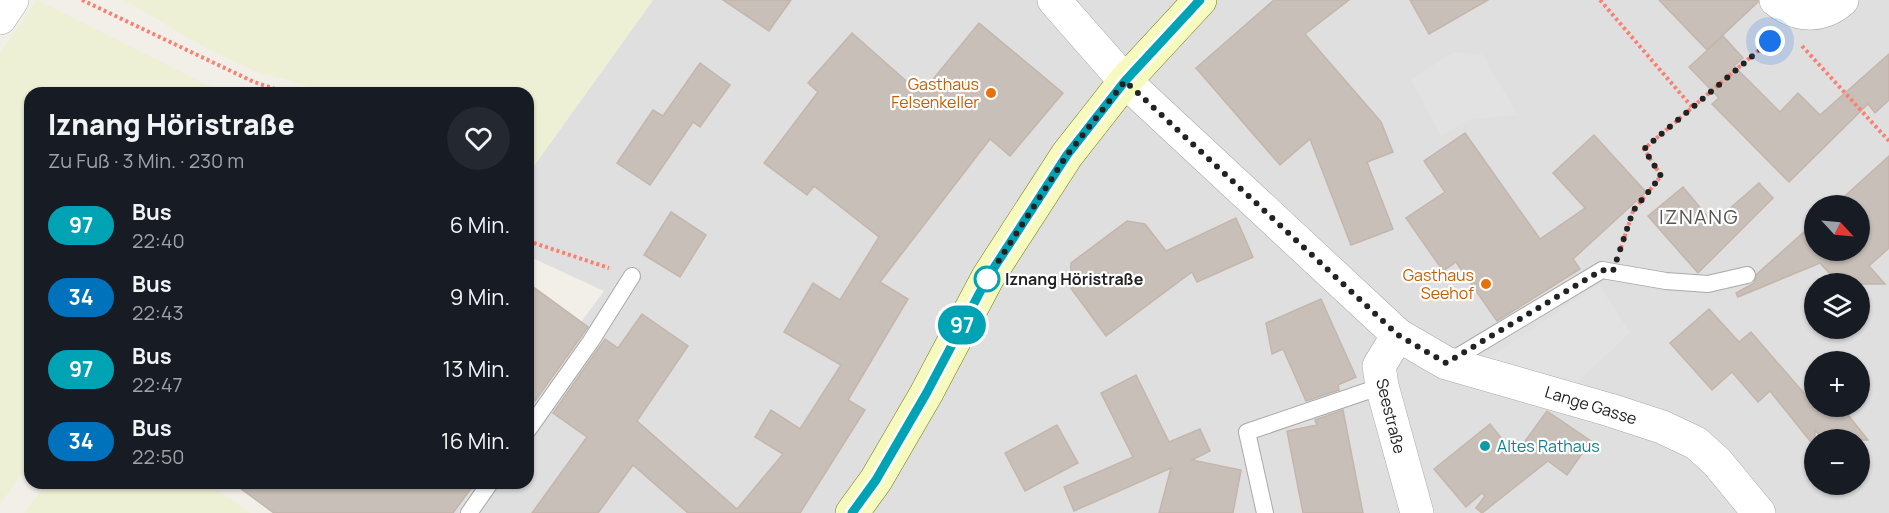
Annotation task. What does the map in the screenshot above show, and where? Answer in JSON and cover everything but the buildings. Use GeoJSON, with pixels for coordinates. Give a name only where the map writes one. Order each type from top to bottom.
{"type":"FeatureCollection","features":[{"type":"Feature","properties":{"kind":"main road"},"geometry":{"type":"LineString","coordinates":[[852,513],[876,480],[926,394],[988,277],[1067,155],[1125,81],[1200,0]]}},
{"type":"Feature","properties":{"kind":"street"},"geometry":{"type":"LineString","coordinates":[[0,18],[12,0]]}},
{"type":"Feature","properties":{"kind":"street"},"geometry":{"type":"LineString","coordinates":[[1054,0],[1125,81],[1398,335]]}},
{"type":"Feature","properties":{"kind":"street"},"geometry":{"type":"LineString","coordinates":[[1787,14],[1817,13],[1842,0]]}},
{"type":"Feature","properties":{"kind":"street","name":"Lange Gasse"},"geometry":{"type":"LineString","coordinates":[[1398,335],[1446,363],[1610,410],[1662,427],[1696,443],[1717,462],[1759,513]]}},
{"type":"Feature","properties":{"kind":"street","name":"Seestraße"},"geometry":{"type":"LineString","coordinates":[[1398,335],[1379,366],[1382,386],[1417,513]]}},
{"type":"Feature","properties":{"kind":"lane"},"geometry":{"type":"LineString","coordinates":[[1446,363],[1602,270],[1666,281],[1708,284],[1747,275]]}},
{"type":"Feature","properties":{"kind":"lane"},"geometry":{"type":"LineString","coordinates":[[534,422],[591,341],[632,276]]}},
{"type":"Feature","properties":{"kind":"lane"},"geometry":{"type":"LineString","coordinates":[[1265,513],[1247,432],[1382,386]]}},
{"type":"Feature","properties":{"kind":"lane"},"geometry":{"type":"LineString","coordinates":[[469,513],[486,489]]}},
{"type":"Feature","properties":{"kind":"path"},"geometry":{"type":"LineString","coordinates":[[82,0],[270,87]]}},
{"type":"Feature","properties":{"kind":"path"},"geometry":{"type":"LineString","coordinates":[[1600,0],[1692,107]]}},
{"type":"Feature","properties":{"kind":"path"},"geometry":{"type":"LineString","coordinates":[[1613,271],[1633,211],[1661,176],[1644,149],[1692,107],[1787,14],[1889,141]]}},
{"type":"Feature","properties":{"kind":"path"},"geometry":{"type":"LineString","coordinates":[[534,243],[632,276]]}},
{"type":"Feature","properties":{"kind":"shaded area"},"geometry":{"type":"Polygon","coordinates":[[[653,0],[1889,0],[1889,513],[440,513],[458,489],[534,489],[534,386],[604,291],[534,259],[534,166],[653,0]]]}},
{"type":"Feature","properties":{"kind":"shaded area"},"geometry":{"type":"Polygon","coordinates":[[[1453,52],[1483,55],[1518,115],[1468,120],[1441,136],[1411,80],[1453,52]]]}},
{"type":"Feature","properties":{"kind":"shaded area"},"geometry":{"type":"Polygon","coordinates":[[[1599,285],[1630,333],[1574,385],[1482,362],[1599,285]]]}},
{"type":"Feature","properties":{"kind":"green space"},"geometry":{"type":"Polygon","coordinates":[[[37,0],[212,87],[24,87],[24,470],[0,504],[0,52],[37,0]]]}},
{"type":"Feature","properties":{"kind":"green space"},"geometry":{"type":"Polygon","coordinates":[[[124,0],[653,0],[534,166],[534,87],[307,87],[257,72],[207,49],[124,0]]]}},
{"type":"Feature","properties":{"kind":"green space"},"geometry":{"type":"Polygon","coordinates":[[[43,489],[216,489],[250,513],[24,513],[43,489]]]}},
{"type":"Feature","properties":{"kind":"bus line","name":"97"},"geometry":{"type":"LineString","coordinates":[[852,513],[876,480],[926,394],[988,277],[1067,155],[1125,81],[1200,0]]}},
{"type":"Feature","properties":{"kind":"place","name":"Gasthaus Felsenkeller"},"geometry":{"type":"Point","coordinates":[991,93]}},
{"type":"Feature","properties":{"kind":"place","name":"Iznang Höristraße"},"geometry":{"type":"Point","coordinates":[987,279]}},
{"type":"Feature","properties":{"kind":"place","name":"Gasthaus Seehof"},"geometry":{"type":"Point","coordinates":[1486,284]}},
{"type":"Feature","properties":{"kind":"place","name":"Altes Rathaus"},"geometry":{"type":"Point","coordinates":[1485,446]}},
{"type":"Feature","properties":{"kind":"district","name":"IZNANG"},"geometry":{"type":"Point","coordinates":[1699,216]}},
{"type":"Feature","properties":{"kind":"route"},"geometry":{"type":"LineString","coordinates":[[987,279],[1067,155],[1125,81],[1398,335],[1446,363],[1602,270],[1613,271],[1633,211],[1661,176],[1644,149],[1770,41]]}}]}
